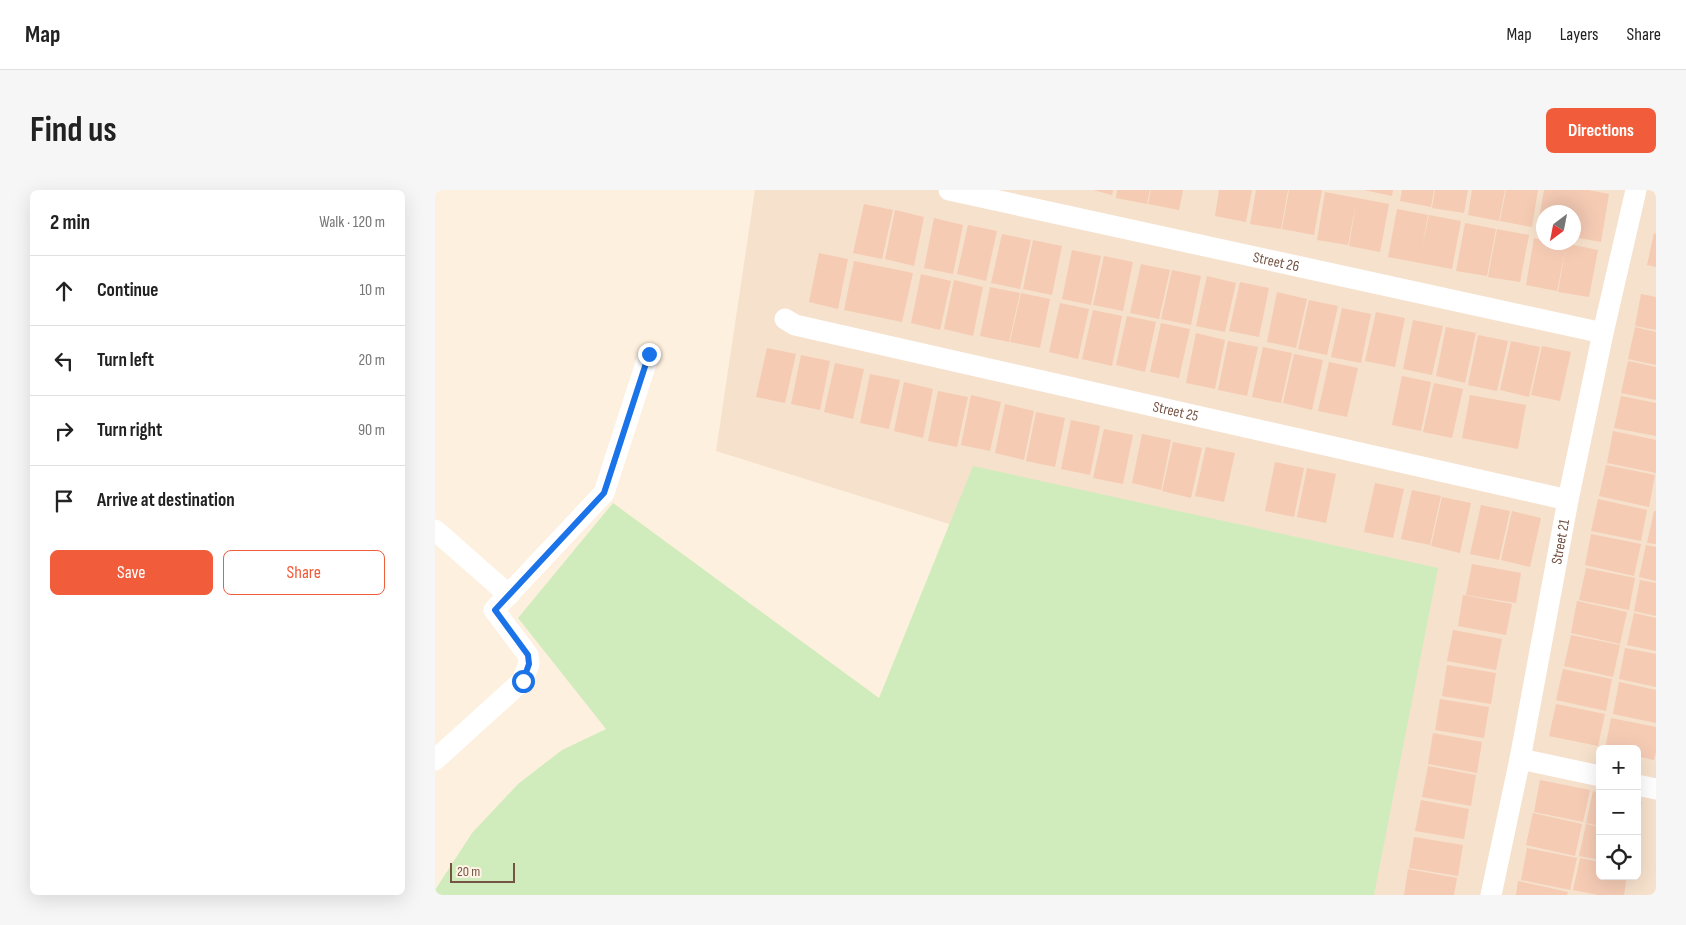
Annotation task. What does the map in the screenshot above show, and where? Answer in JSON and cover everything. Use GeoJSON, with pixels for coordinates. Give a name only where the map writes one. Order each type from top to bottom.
{"type":"FeatureCollection","features":[{"type":"Feature","properties":{"kind":"street","name":"Street 26"},"geometry":{"type":"LineString","coordinates":[[949,190],[1603,333]]}},
{"type":"Feature","properties":{"kind":"street","name":"Street 21"},"geometry":{"type":"LineString","coordinates":[[1491,895],[1520,759],[1568,500],[1603,333],[1636,190]]}},
{"type":"Feature","properties":{"kind":"street","name":"Street 25"},"geometry":{"type":"LineString","coordinates":[[785,319],[795,325],[1568,500]]}},
{"type":"Feature","properties":{"kind":"street"},"geometry":{"type":"LineString","coordinates":[[435,760],[523,681],[529,664],[528,655],[495,610],[604,493],[649,354]]}},
{"type":"Feature","properties":{"kind":"street"},"geometry":{"type":"LineString","coordinates":[[435,530],[509,595]]}},
{"type":"Feature","properties":{"kind":"street"},"geometry":{"type":"LineString","coordinates":[[1520,759],[1596,775]]}},
{"type":"Feature","properties":{"kind":"street"},"geometry":{"type":"LineString","coordinates":[[1641,785],[1656,789]]}},
{"type":"Feature","properties":{"kind":"shaded area"},"geometry":{"type":"Polygon","coordinates":[[[755,190],[1656,190],[1656,895],[1328,895],[949,524],[716,451],[755,190]]]}},
{"type":"Feature","properties":{"kind":"green space"},"geometry":{"type":"Polygon","coordinates":[[[973,466],[1438,568],[1374,895],[435,895],[435,890],[472,833],[518,784],[562,750],[606,729],[518,618],[613,503],[879,698],[973,466]]]}},
{"type":"Feature","properties":{"kind":"building"},"geometry":{"type":"Polygon","coordinates":[[[1093,190],[1113,190],[1112,195],[1093,190]]]}},
{"type":"Feature","properties":{"kind":"building"},"geometry":{"type":"Polygon","coordinates":[[[1117,190],[1150,190],[1147,204],[1116,198],[1117,190]]]}},
{"type":"Feature","properties":{"kind":"building"},"geometry":{"type":"Polygon","coordinates":[[[1151,190],[1183,190],[1179,210],[1148,204],[1151,190]]]}},
{"type":"Feature","properties":{"kind":"building"},"geometry":{"type":"Polygon","coordinates":[[[1219,190],[1252,190],[1246,222],[1215,216],[1219,190]]]}},
{"type":"Feature","properties":{"kind":"building"},"geometry":{"type":"Polygon","coordinates":[[[1256,190],[1288,190],[1281,229],[1250,224],[1256,190]]]}},
{"type":"Feature","properties":{"kind":"building"},"geometry":{"type":"Polygon","coordinates":[[[1289,190],[1322,190],[1314,235],[1282,229],[1289,190]]]}},
{"type":"Feature","properties":{"kind":"building"},"geometry":{"type":"Polygon","coordinates":[[[1364,190],[1393,190],[1392,196],[1364,190]]]}},
{"type":"Feature","properties":{"kind":"building"},"geometry":{"type":"Polygon","coordinates":[[[1402,190],[1434,190],[1431,207],[1400,201],[1402,190]]]}},
{"type":"Feature","properties":{"kind":"building"},"geometry":{"type":"Polygon","coordinates":[[[1435,190],[1468,190],[1464,213],[1432,208],[1435,190]]]}},
{"type":"Feature","properties":{"kind":"building"},"geometry":{"type":"Polygon","coordinates":[[[1472,190],[1505,190],[1499,221],[1468,215],[1472,190]]]}},
{"type":"Feature","properties":{"kind":"building"},"geometry":{"type":"Polygon","coordinates":[[[1506,190],[1538,190],[1532,227],[1500,221],[1506,190]]]}},
{"type":"Feature","properties":{"kind":"building"},"geometry":{"type":"Polygon","coordinates":[[[1544,190],[1588,190],[1609,194],[1601,242],[1581,238],[1581,205],[1541,205],[1544,190]]]}},
{"type":"Feature","properties":{"kind":"building"},"geometry":{"type":"Polygon","coordinates":[[[1325,192],[1357,198],[1348,245],[1317,240],[1325,192]]]}},
{"type":"Feature","properties":{"kind":"building"},"geometry":{"type":"Polygon","coordinates":[[[1357,198],[1389,204],[1380,252],[1349,246],[1357,198]]]}},
{"type":"Feature","properties":{"kind":"building"},"geometry":{"type":"Polygon","coordinates":[[[864,204],[893,210],[882,259],[853,253],[864,204]]]}},
{"type":"Feature","properties":{"kind":"building"},"geometry":{"type":"Polygon","coordinates":[[[1397,209],[1428,215],[1422,248],[1429,215],[1461,221],[1452,269],[1388,257],[1397,209]]]}},
{"type":"Feature","properties":{"kind":"building"},"geometry":{"type":"Polygon","coordinates":[[[895,210],[924,217],[914,266],[885,259],[895,210]]]}},
{"type":"Feature","properties":{"kind":"building"},"geometry":{"type":"Polygon","coordinates":[[[934,218],[963,225],[953,274],[924,268],[934,218]]]}},
{"type":"Feature","properties":{"kind":"building"},"geometry":{"type":"Polygon","coordinates":[[[1465,223],[1496,229],[1487,276],[1456,271],[1465,223]]]}},
{"type":"Feature","properties":{"kind":"building"},"geometry":{"type":"Polygon","coordinates":[[[968,225],[997,231],[986,281],[957,274],[968,225]]]}},
{"type":"Feature","properties":{"kind":"building"},"geometry":{"type":"Polygon","coordinates":[[[1497,229],[1529,235],[1520,282],[1488,277],[1497,229]]]}},
{"type":"Feature","properties":{"kind":"building"},"geometry":{"type":"Polygon","coordinates":[[[1654,233],[1656,234],[1656,267],[1647,265],[1654,233]]]}},
{"type":"Feature","properties":{"kind":"building"},"geometry":{"type":"Polygon","coordinates":[[[1002,234],[1031,240],[1020,289],[991,283],[1002,234]]]}},
{"type":"Feature","properties":{"kind":"building"},"geometry":{"type":"Polygon","coordinates":[[[1534,238],[1536,238],[1536,250],[1565,250],[1557,291],[1526,285],[1534,238]]]}},
{"type":"Feature","properties":{"kind":"building"},"geometry":{"type":"Polygon","coordinates":[[[1033,240],[1062,246],[1052,295],[1023,289],[1033,240]]]}},
{"type":"Feature","properties":{"kind":"building"},"geometry":{"type":"Polygon","coordinates":[[[1581,247],[1598,250],[1589,297],[1558,292],[1565,250],[1581,250],[1581,247]]]}},
{"type":"Feature","properties":{"kind":"building"},"geometry":{"type":"Polygon","coordinates":[[[1072,250],[1101,256],[1091,305],[1062,299],[1072,250]]]}},
{"type":"Feature","properties":{"kind":"building"},"geometry":{"type":"Polygon","coordinates":[[[819,253],[848,259],[838,309],[809,302],[819,253]]]}},
{"type":"Feature","properties":{"kind":"building"},"geometry":{"type":"Polygon","coordinates":[[[1104,256],[1133,262],[1123,311],[1093,305],[1104,256]]]}},
{"type":"Feature","properties":{"kind":"building"},"geometry":{"type":"Polygon","coordinates":[[[854,261],[913,273],[902,322],[844,310],[854,261]]]}},
{"type":"Feature","properties":{"kind":"building"},"geometry":{"type":"Polygon","coordinates":[[[1141,264],[1170,270],[1159,319],[1130,313],[1141,264]]]}},
{"type":"Feature","properties":{"kind":"building"},"geometry":{"type":"Polygon","coordinates":[[[1172,270],[1201,276],[1191,325],[1161,319],[1172,270]]]}},
{"type":"Feature","properties":{"kind":"building"},"geometry":{"type":"Polygon","coordinates":[[[921,274],[951,281],[940,330],[911,323],[921,274]]]}},
{"type":"Feature","properties":{"kind":"building"},"geometry":{"type":"Polygon","coordinates":[[[1207,276],[1236,283],[1225,332],[1196,326],[1207,276]]]}},
{"type":"Feature","properties":{"kind":"building"},"geometry":{"type":"Polygon","coordinates":[[[954,280],[983,287],[973,336],[944,329],[954,280]]]}},
{"type":"Feature","properties":{"kind":"building"},"geometry":{"type":"Polygon","coordinates":[[[1240,282],[1269,288],[1259,337],[1229,331],[1240,282]]]}},
{"type":"Feature","properties":{"kind":"building"},"geometry":{"type":"Polygon","coordinates":[[[990,287],[1020,293],[1009,342],[980,336],[990,287]]]}},
{"type":"Feature","properties":{"kind":"building"},"geometry":{"type":"Polygon","coordinates":[[[1277,292],[1307,299],[1296,348],[1267,342],[1277,292]]]}},
{"type":"Feature","properties":{"kind":"building"},"geometry":{"type":"Polygon","coordinates":[[[1021,293],[1050,299],[1040,348],[1010,342],[1021,293]]]}},
{"type":"Feature","properties":{"kind":"building"},"geometry":{"type":"Polygon","coordinates":[[[1641,294],[1656,297],[1656,330],[1635,326],[1641,294]]]}},
{"type":"Feature","properties":{"kind":"building"},"geometry":{"type":"Polygon","coordinates":[[[1309,300],[1338,306],[1327,355],[1298,349],[1309,300]]]}},
{"type":"Feature","properties":{"kind":"building"},"geometry":{"type":"Polygon","coordinates":[[[1060,303],[1089,309],[1078,359],[1049,352],[1060,303]]]}},
{"type":"Feature","properties":{"kind":"building"},"geometry":{"type":"Polygon","coordinates":[[[1342,308],[1371,314],[1361,363],[1331,357],[1342,308]]]}},
{"type":"Feature","properties":{"kind":"building"},"geometry":{"type":"Polygon","coordinates":[[[1093,310],[1122,316],[1112,366],[1082,359],[1093,310]]]}},
{"type":"Feature","properties":{"kind":"building"},"geometry":{"type":"Polygon","coordinates":[[[1376,312],[1405,318],[1395,367],[1365,361],[1376,312]]]}},
{"type":"Feature","properties":{"kind":"building"},"geometry":{"type":"Polygon","coordinates":[[[1127,316],[1156,322],[1145,372],[1116,365],[1127,316]]]}},
{"type":"Feature","properties":{"kind":"building"},"geometry":{"type":"Polygon","coordinates":[[[1413,320],[1443,326],[1432,375],[1403,369],[1413,320]]]}},
{"type":"Feature","properties":{"kind":"building"},"geometry":{"type":"Polygon","coordinates":[[[1161,323],[1190,329],[1179,378],[1150,372],[1161,323]]]}},
{"type":"Feature","properties":{"kind":"building"},"geometry":{"type":"Polygon","coordinates":[[[1446,327],[1476,333],[1465,383],[1436,376],[1446,327]]]}},
{"type":"Feature","properties":{"kind":"building"},"geometry":{"type":"Polygon","coordinates":[[[1635,327],[1656,332],[1656,365],[1628,359],[1635,327]]]}},
{"type":"Feature","properties":{"kind":"building"},"geometry":{"type":"Polygon","coordinates":[[[1196,333],[1225,340],[1215,389],[1186,383],[1196,333]]]}},
{"type":"Feature","properties":{"kind":"building"},"geometry":{"type":"Polygon","coordinates":[[[1478,335],[1508,341],[1497,391],[1468,385],[1478,335]]]}},
{"type":"Feature","properties":{"kind":"building"},"geometry":{"type":"Polygon","coordinates":[[[1228,341],[1258,347],[1247,396],[1218,390],[1228,341]]]}},
{"type":"Feature","properties":{"kind":"building"},"geometry":{"type":"Polygon","coordinates":[[[1511,341],[1540,347],[1529,397],[1500,390],[1511,341]]]}},
{"type":"Feature","properties":{"kind":"building"},"geometry":{"type":"Polygon","coordinates":[[[1542,346],[1571,352],[1560,401],[1531,395],[1542,346]]]}},
{"type":"Feature","properties":{"kind":"building"},"geometry":{"type":"Polygon","coordinates":[[[1263,347],[1292,353],[1281,403],[1252,397],[1263,347]]]}},
{"type":"Feature","properties":{"kind":"building"},"geometry":{"type":"Polygon","coordinates":[[[767,348],[796,354],[785,403],[756,397],[767,348]]]}},
{"type":"Feature","properties":{"kind":"building"},"geometry":{"type":"Polygon","coordinates":[[[1294,354],[1323,360],[1312,410],[1283,403],[1294,354]]]}},
{"type":"Feature","properties":{"kind":"building"},"geometry":{"type":"Polygon","coordinates":[[[801,355],[830,361],[820,410],[791,404],[801,355]]]}},
{"type":"Feature","properties":{"kind":"building"},"geometry":{"type":"Polygon","coordinates":[[[1628,361],[1656,367],[1656,400],[1621,393],[1628,361]]]}},
{"type":"Feature","properties":{"kind":"building"},"geometry":{"type":"Polygon","coordinates":[[[1329,362],[1358,368],[1347,417],[1318,411],[1329,362]]]}},
{"type":"Feature","properties":{"kind":"building"},"geometry":{"type":"Polygon","coordinates":[[[835,363],[864,369],[853,419],[824,412],[835,363]]]}},
{"type":"Feature","properties":{"kind":"building"},"geometry":{"type":"Polygon","coordinates":[[[870,374],[900,380],[889,429],[860,423],[870,374]]]}},
{"type":"Feature","properties":{"kind":"building"},"geometry":{"type":"Polygon","coordinates":[[[1402,376],[1431,382],[1421,431],[1392,425],[1402,376]]]}},
{"type":"Feature","properties":{"kind":"building"},"geometry":{"type":"Polygon","coordinates":[[[904,382],[933,389],[923,438],[894,431],[904,382]]]}},
{"type":"Feature","properties":{"kind":"building"},"geometry":{"type":"Polygon","coordinates":[[[1434,383],[1463,389],[1452,438],[1423,432],[1434,383]]]}},
{"type":"Feature","properties":{"kind":"building"},"geometry":{"type":"Polygon","coordinates":[[[938,391],[968,397],[957,447],[928,441],[938,391]]]}},
{"type":"Feature","properties":{"kind":"building"},"geometry":{"type":"Polygon","coordinates":[[[971,395],[1001,402],[990,451],[961,445],[971,395]]]}},
{"type":"Feature","properties":{"kind":"building"},"geometry":{"type":"Polygon","coordinates":[[[1470,395],[1526,405],[1518,449],[1462,438],[1470,395]]]}},
{"type":"Feature","properties":{"kind":"building"},"geometry":{"type":"Polygon","coordinates":[[[1621,396],[1656,403],[1656,436],[1614,428],[1621,396]]]}},
{"type":"Feature","properties":{"kind":"building"},"geometry":{"type":"Polygon","coordinates":[[[1005,404],[1034,411],[1024,460],[995,453],[1005,404]]]}},
{"type":"Feature","properties":{"kind":"building"},"geometry":{"type":"Polygon","coordinates":[[[1036,412],[1065,418],[1055,467],[1026,461],[1036,412]]]}},
{"type":"Feature","properties":{"kind":"building"},"geometry":{"type":"Polygon","coordinates":[[[1071,420],[1100,426],[1090,475],[1061,469],[1071,420]]]}},
{"type":"Feature","properties":{"kind":"building"},"geometry":{"type":"Polygon","coordinates":[[[1104,429],[1133,435],[1123,484],[1093,478],[1104,429]]]}},
{"type":"Feature","properties":{"kind":"building"},"geometry":{"type":"Polygon","coordinates":[[[1613,431],[1656,440],[1656,473],[1607,463],[1613,431]]]}},
{"type":"Feature","properties":{"kind":"building"},"geometry":{"type":"Polygon","coordinates":[[[1142,434],[1171,440],[1161,490],[1132,483],[1142,434]]]}},
{"type":"Feature","properties":{"kind":"building"},"geometry":{"type":"Polygon","coordinates":[[[1173,442],[1202,448],[1191,498],[1162,491],[1173,442]]]}},
{"type":"Feature","properties":{"kind":"building"},"geometry":{"type":"Polygon","coordinates":[[[1206,447],[1235,453],[1224,502],[1195,496],[1206,447]]]}},
{"type":"Feature","properties":{"kind":"building"},"geometry":{"type":"Polygon","coordinates":[[[1275,462],[1304,468],[1294,517],[1265,511],[1275,462]]]}},
{"type":"Feature","properties":{"kind":"building"},"geometry":{"type":"Polygon","coordinates":[[[1606,465],[1655,475],[1649,507],[1599,496],[1606,465]]]}},
{"type":"Feature","properties":{"kind":"building"},"geometry":{"type":"Polygon","coordinates":[[[1307,468],[1336,474],[1326,523],[1297,517],[1307,468]]]}},
{"type":"Feature","properties":{"kind":"building"},"geometry":{"type":"Polygon","coordinates":[[[1375,483],[1404,489],[1393,538],[1364,532],[1375,483]]]}},
{"type":"Feature","properties":{"kind":"building"},"geometry":{"type":"Polygon","coordinates":[[[1412,490],[1441,496],[1430,545],[1401,539],[1412,490]]]}},
{"type":"Feature","properties":{"kind":"building"},"geometry":{"type":"Polygon","coordinates":[[[1442,497],[1471,503],[1460,553],[1431,546],[1442,497]]]}},
{"type":"Feature","properties":{"kind":"building"},"geometry":{"type":"Polygon","coordinates":[[[1598,499],[1647,510],[1641,541],[1591,531],[1598,499]]]}},
{"type":"Feature","properties":{"kind":"building"},"geometry":{"type":"Polygon","coordinates":[[[1481,505],[1510,511],[1499,560],[1470,554],[1481,505]]]}},
{"type":"Feature","properties":{"kind":"building"},"geometry":{"type":"Polygon","coordinates":[[[1512,511],[1541,518],[1530,567],[1501,560],[1512,511]]]}},
{"type":"Feature","properties":{"kind":"building"},"geometry":{"type":"Polygon","coordinates":[[[1654,511],[1656,511],[1656,544],[1647,543],[1654,511]]]}},
{"type":"Feature","properties":{"kind":"building"},"geometry":{"type":"Polygon","coordinates":[[[1591,534],[1641,544],[1634,576],[1585,565],[1591,534]]]}},
{"type":"Feature","properties":{"kind":"building"},"geometry":{"type":"Polygon","coordinates":[[[1646,545],[1656,547],[1656,581],[1639,577],[1646,545]]]}},
{"type":"Feature","properties":{"kind":"building"},"geometry":{"type":"Polygon","coordinates":[[[1472,564],[1521,573],[1516,603],[1466,595],[1472,564]]]}},
{"type":"Feature","properties":{"kind":"building"},"geometry":{"type":"Polygon","coordinates":[[[1586,568],[1635,578],[1629,610],[1579,600],[1586,568]]]}},
{"type":"Feature","properties":{"kind":"building"},"geometry":{"type":"Polygon","coordinates":[[[1640,580],[1656,583],[1656,616],[1634,611],[1640,580]]]}},
{"type":"Feature","properties":{"kind":"building"},"geometry":{"type":"Polygon","coordinates":[[[1463,595],[1512,604],[1506,635],[1458,626],[1463,595]]]}},
{"type":"Feature","properties":{"kind":"building"},"geometry":{"type":"Polygon","coordinates":[[[1577,601],[1627,612],[1620,644],[1571,633],[1577,601]]]}},
{"type":"Feature","properties":{"kind":"building"},"geometry":{"type":"Polygon","coordinates":[[[1634,613],[1656,618],[1656,651],[1627,645],[1634,613]]]}},
{"type":"Feature","properties":{"kind":"building"},"geometry":{"type":"Polygon","coordinates":[[[1453,630],[1502,639],[1496,670],[1447,661],[1453,630]]]}},
{"type":"Feature","properties":{"kind":"building"},"geometry":{"type":"Polygon","coordinates":[[[1571,635],[1620,645],[1613,677],[1564,666],[1571,635]]]}},
{"type":"Feature","properties":{"kind":"building"},"geometry":{"type":"Polygon","coordinates":[[[1625,648],[1656,654],[1656,687],[1619,679],[1625,648]]]}},
{"type":"Feature","properties":{"kind":"building"},"geometry":{"type":"Polygon","coordinates":[[[1447,665],[1496,673],[1491,704],[1442,696],[1447,665]]]}},
{"type":"Feature","properties":{"kind":"building"},"geometry":{"type":"Polygon","coordinates":[[[1563,669],[1612,679],[1606,711],[1556,700],[1563,669]]]}},
{"type":"Feature","properties":{"kind":"building"},"geometry":{"type":"Polygon","coordinates":[[[1619,682],[1656,690],[1656,723],[1613,714],[1619,682]]]}},
{"type":"Feature","properties":{"kind":"building"},"geometry":{"type":"Polygon","coordinates":[[[1440,699],[1489,707],[1484,738],[1435,730],[1440,699]]]}},
{"type":"Feature","properties":{"kind":"building"},"geometry":{"type":"Polygon","coordinates":[[[1556,704],[1605,714],[1598,745],[1549,736],[1556,704]]]}},
{"type":"Feature","properties":{"kind":"building"},"geometry":{"type":"Polygon","coordinates":[[[1611,718],[1656,727],[1656,752],[1654,760],[1641,757],[1641,745],[1606,745],[1611,718]]]}},
{"type":"Feature","properties":{"kind":"building"},"geometry":{"type":"Polygon","coordinates":[[[1433,733],[1482,742],[1477,773],[1428,764],[1433,733]]]}},
{"type":"Feature","properties":{"kind":"building"},"geometry":{"type":"Polygon","coordinates":[[[1428,766],[1476,775],[1471,806],[1422,797],[1428,766]]]}},
{"type":"Feature","properties":{"kind":"building"},"geometry":{"type":"Polygon","coordinates":[[[1540,780],[1590,790],[1583,822],[1534,812],[1540,780]]]}},
{"type":"Feature","properties":{"kind":"building"},"geometry":{"type":"Polygon","coordinates":[[[1593,791],[1596,792],[1596,825],[1586,823],[1593,791]]]}},
{"type":"Feature","properties":{"kind":"building"},"geometry":{"type":"Polygon","coordinates":[[[1421,800],[1469,809],[1464,839],[1415,831],[1421,800]]]}},
{"type":"Feature","properties":{"kind":"building"},"geometry":{"type":"Polygon","coordinates":[[[1533,813],[1582,824],[1575,856],[1526,845],[1533,813]]]}},
{"type":"Feature","properties":{"kind":"building"},"geometry":{"type":"Polygon","coordinates":[[[1586,824],[1596,826],[1596,859],[1579,856],[1586,824]]]}},
{"type":"Feature","properties":{"kind":"building"},"geometry":{"type":"Polygon","coordinates":[[[1414,837],[1463,845],[1458,876],[1409,868],[1414,837]]]}},
{"type":"Feature","properties":{"kind":"building"},"geometry":{"type":"Polygon","coordinates":[[[1527,848],[1577,858],[1570,890],[1521,880],[1527,848]]]}},
{"type":"Feature","properties":{"kind":"building"},"geometry":{"type":"Polygon","coordinates":[[[1580,858],[1596,861],[1596,880],[1626,880],[1624,895],[1598,895],[1573,890],[1580,858]]]}},
{"type":"Feature","properties":{"kind":"building"},"geometry":{"type":"Polygon","coordinates":[[[1408,869],[1457,878],[1454,895],[1404,895],[1408,869]]]}},
{"type":"Feature","properties":{"kind":"building"},"geometry":{"type":"Polygon","coordinates":[[[1518,881],[1568,892],[1567,895],[1516,895],[1518,881]]]}},
{"type":"Feature","properties":{"kind":"route"},"geometry":{"type":"LineString","coordinates":[[523,681],[529,664],[528,655],[495,610],[604,493],[649,354]]}}]}
